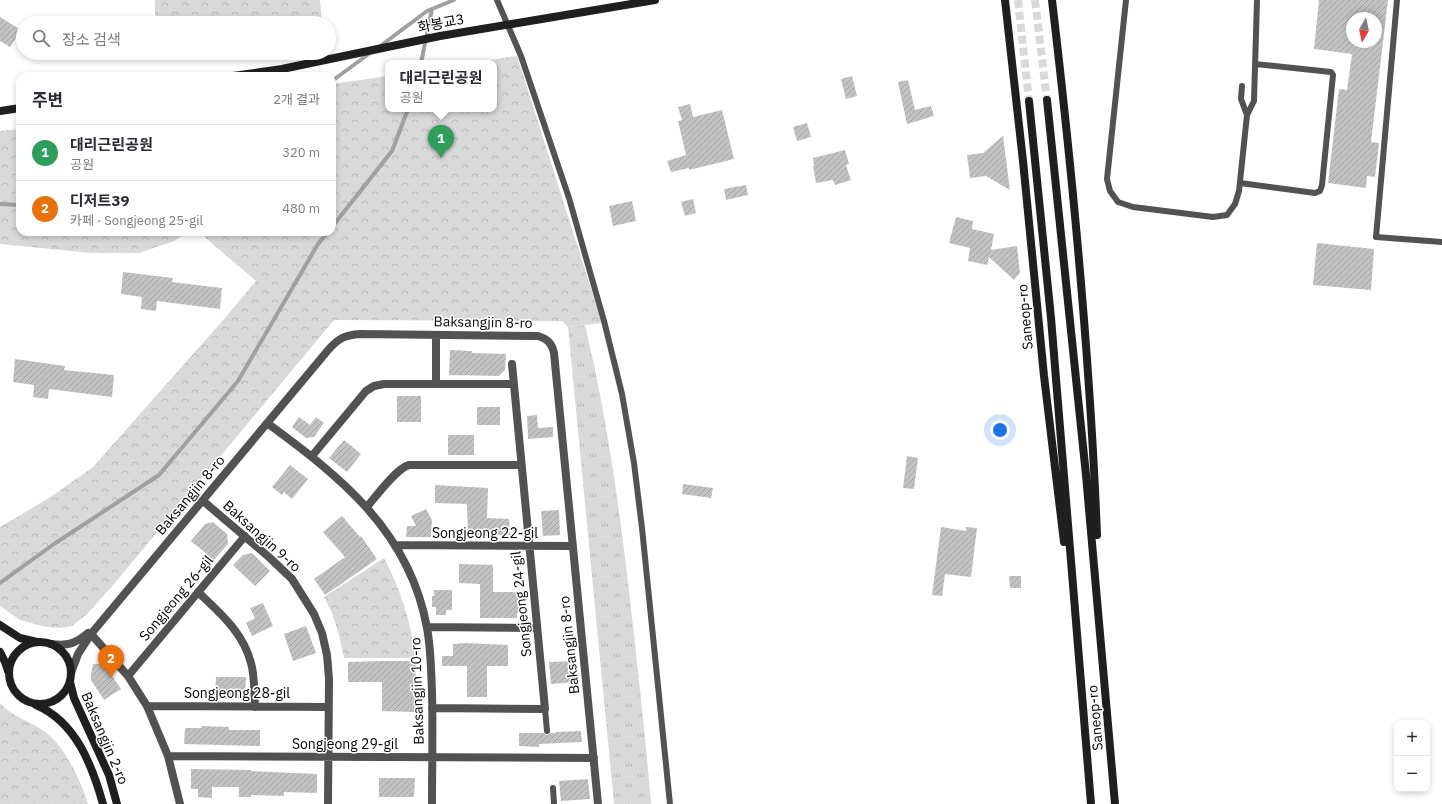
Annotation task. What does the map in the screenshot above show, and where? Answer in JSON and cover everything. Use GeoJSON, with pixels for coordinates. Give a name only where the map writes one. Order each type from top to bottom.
{"type":"FeatureCollection","features":[{"type":"Feature","properties":{"kind":"main road","name":"화봉교3"},"geometry":{"type":"LineString","coordinates":[[336,58],[440,36],[655,0]]}},
{"type":"Feature","properties":{"kind":"main road","name":"Saneop-ro"},"geometry":{"type":"LineString","coordinates":[[1005,0],[1024,161],[1044,376],[1056,479],[1077,631]]}},
{"type":"Feature","properties":{"kind":"main road","name":"Saneop-ro"},"geometry":{"type":"LineString","coordinates":[[1052,0],[1070,158],[1088,366],[1100,629]]}},
{"type":"Feature","properties":{"kind":"main road","name":"화봉교3"},"geometry":{"type":"LineString","coordinates":[[261,72],[325,60]]}},
{"type":"Feature","properties":{"kind":"main road","name":"Saneop-ro"},"geometry":{"type":"LineString","coordinates":[[1047,100],[1086,475],[1115,804]]}},
{"type":"Feature","properties":{"kind":"main road","name":"Saneop-ro"},"geometry":{"type":"LineString","coordinates":[[1029,101],[1051,318],[1091,804]]}},
{"type":"Feature","properties":{"kind":"main road"},"geometry":{"type":"LineString","coordinates":[[0,111],[16,109]]}},
{"type":"Feature","properties":{"kind":"main road"},"geometry":{"type":"LineString","coordinates":[[0,625],[20,638],[51,644],[59,649],[70,664],[70,682],[60,697],[52,702],[34,704],[18,695],[12,688],[5,662],[0,652]]}},
{"type":"Feature","properties":{"kind":"main road"},"geometry":{"type":"LineString","coordinates":[[9,679],[9,669],[12,660],[17,653],[32,643],[42,642]]}},
{"type":"Feature","properties":{"kind":"main road","name":"Baksangjin 2-ro"},"geometry":{"type":"LineString","coordinates":[[70,682],[74,698],[109,775],[117,804]]}},
{"type":"Feature","properties":{"kind":"main road","name":"Baksangjin 2-ro"},"geometry":{"type":"LineString","coordinates":[[34,704],[53,714],[71,732],[87,759],[96,779],[103,804]]}},
{"type":"Feature","properties":{"kind":"street","name":"Baksangjin 8-ro"},"geometry":{"type":"LineString","coordinates":[[71,673],[78,654],[91,634],[329,349],[341,337],[350,334],[538,336],[544,338],[553,347],[598,804]]}},
{"type":"Feature","properties":{"kind":"street"},"geometry":{"type":"LineString","coordinates":[[436,335],[436,384]]}},
{"type":"Feature","properties":{"kind":"street","name":"Songjeong 24-gil"},"geometry":{"type":"LineString","coordinates":[[512,364],[545,709]]}},
{"type":"Feature","properties":{"kind":"street"},"geometry":{"type":"LineString","coordinates":[[312,456],[366,391],[374,386],[384,384],[513,384]]}},
{"type":"Feature","properties":{"kind":"street","name":"Baksangjin 10-ro"},"geometry":{"type":"LineString","coordinates":[[267,423],[312,456],[367,507],[396,546],[417,594],[427,627],[430,648],[432,708],[432,804]]}},
{"type":"Feature","properties":{"kind":"street"},"geometry":{"type":"LineString","coordinates":[[367,507],[398,471],[409,464],[521,465]]}},
{"type":"Feature","properties":{"kind":"street","name":"Baksangjin 9-ro"},"geometry":{"type":"LineString","coordinates":[[202,500],[245,536],[292,579],[314,614],[322,633],[327,655],[329,679],[328,804]]}},
{"type":"Feature","properties":{"kind":"street","name":"Songjeong 26-gil"},"geometry":{"type":"LineString","coordinates":[[128,676],[245,536]]}},
{"type":"Feature","properties":{"kind":"street","name":"Songjeong 22-gil"},"geometry":{"type":"LineString","coordinates":[[396,546],[573,546]]}},
{"type":"Feature","properties":{"kind":"street"},"geometry":{"type":"LineString","coordinates":[[198,592],[231,624],[246,648],[254,678],[255,707]]}},
{"type":"Feature","properties":{"kind":"street","name":"Baksangjin 8-ro"},"geometry":{"type":"LineString","coordinates":[[51,644],[72,644],[80,640],[104,618]]}},
{"type":"Feature","properties":{"kind":"street"},"geometry":{"type":"LineString","coordinates":[[427,627],[537,628]]}},
{"type":"Feature","properties":{"kind":"street"},"geometry":{"type":"LineString","coordinates":[[91,634],[128,676],[147,706],[168,756],[180,804]]}},
{"type":"Feature","properties":{"kind":"street","name":"Songjeong 28-gil"},"geometry":{"type":"LineString","coordinates":[[147,706],[328,707]]}},
{"type":"Feature","properties":{"kind":"street"},"geometry":{"type":"LineString","coordinates":[[432,708],[545,709]]}},
{"type":"Feature","properties":{"kind":"street","name":"Songjeong 29-gil"},"geometry":{"type":"LineString","coordinates":[[168,756],[594,758]]}},
{"type":"Feature","properties":{"kind":"lane"},"geometry":{"type":"LineString","coordinates":[[497,0],[521,56],[569,198],[602,314],[622,394],[634,463],[642,528],[670,804]]}},
{"type":"Feature","properties":{"kind":"lane"},"geometry":{"type":"LineString","coordinates":[[1126,0],[1107,179],[1110,191],[1118,202],[1133,207],[1213,217],[1227,215],[1235,204],[1240,183],[1247,115],[1254,101],[1257,0]]}},
{"type":"Feature","properties":{"kind":"lane"},"geometry":{"type":"LineString","coordinates":[[1397,0],[1376,237],[1442,242]]}},
{"type":"Feature","properties":{"kind":"lane"},"geometry":{"type":"LineString","coordinates":[[1240,183],[1315,193],[1320,191],[1322,185],[1333,75],[1331,72],[1255,64]]}},
{"type":"Feature","properties":{"kind":"lane"},"geometry":{"type":"LineString","coordinates":[[1242,86],[1241,99],[1247,115]]}},
{"type":"Feature","properties":{"kind":"lane"},"geometry":{"type":"LineString","coordinates":[[545,709],[547,731]]}},
{"type":"Feature","properties":{"kind":"lane"},"geometry":{"type":"LineString","coordinates":[[553,788],[554,804]]}},
{"type":"Feature","properties":{"kind":"green space"},"geometry":{"type":"Polygon","coordinates":[[[155,0],[320,0],[321,16],[155,16],[155,0]]]}},
{"type":"Feature","properties":{"kind":"green space"},"geometry":{"type":"Polygon","coordinates":[[[517,56],[602,323],[568,327],[562,321],[334,320],[114,584],[87,614],[72,626],[61,628],[46,627],[20,620],[0,606],[0,527],[49,498],[93,467],[256,281],[204,236],[336,236],[336,83],[385,76],[385,112],[497,112],[497,60],[490,60],[517,56]]]}},
{"type":"Feature","properties":{"kind":"green space"},"geometry":{"type":"Polygon","coordinates":[[[16,129],[16,236],[182,236],[174,241],[139,253],[92,253],[0,244],[0,131],[16,129]]]}},
{"type":"Feature","properties":{"kind":"green space"},"geometry":{"type":"Polygon","coordinates":[[[585,325],[607,434],[618,507],[628,580],[651,804],[614,804],[568,327],[585,325]]]}},
{"type":"Feature","properties":{"kind":"green space"},"geometry":{"type":"Polygon","coordinates":[[[384,558],[404,607],[416,658],[344,658],[337,627],[324,597],[384,558]]]}},
{"type":"Feature","properties":{"kind":"green space"},"geometry":{"type":"Polygon","coordinates":[[[0,703],[14,715],[41,729],[57,743],[76,773],[88,804],[0,804],[0,703]]]}},
{"type":"Feature","properties":{"kind":"building"},"geometry":{"type":"Polygon","coordinates":[[[1319,0],[1388,0],[1371,142],[1379,143],[1375,177],[1367,176],[1366,188],[1328,183],[1339,89],[1347,90],[1352,54],[1314,49],[1319,0]]]}},
{"type":"Feature","properties":{"kind":"building"},"geometry":{"type":"Polygon","coordinates":[[[0,17],[16,27],[16,38],[10,47],[0,41],[0,17]]]}},
{"type":"Feature","properties":{"kind":"building"},"geometry":{"type":"Polygon","coordinates":[[[852,76],[857,96],[846,99],[841,79],[852,76]]]}},
{"type":"Feature","properties":{"kind":"building"},"geometry":{"type":"Polygon","coordinates":[[[908,80],[915,110],[931,106],[934,116],[907,124],[898,82],[908,80]]]}},
{"type":"Feature","properties":{"kind":"building"},"geometry":{"type":"Polygon","coordinates":[[[690,104],[693,117],[722,110],[734,159],[689,170],[689,168],[671,172],[667,161],[686,155],[678,121],[682,120],[678,107],[690,104]]]}},
{"type":"Feature","properties":{"kind":"building"},"geometry":{"type":"Polygon","coordinates":[[[807,123],[811,137],[797,141],[793,127],[807,123]]]}},
{"type":"Feature","properties":{"kind":"building"},"geometry":{"type":"Polygon","coordinates":[[[1003,136],[1010,190],[986,176],[970,178],[967,155],[983,153],[1003,136]]]}},
{"type":"Feature","properties":{"kind":"building"},"geometry":{"type":"Polygon","coordinates":[[[845,150],[849,164],[846,165],[851,180],[835,185],[833,180],[816,183],[813,158],[845,150]]]}},
{"type":"Feature","properties":{"kind":"building"},"geometry":{"type":"Polygon","coordinates":[[[746,185],[748,195],[726,200],[724,189],[746,185]]]}},
{"type":"Feature","properties":{"kind":"building"},"geometry":{"type":"Polygon","coordinates":[[[693,199],[696,213],[685,216],[681,202],[693,199]]]}},
{"type":"Feature","properties":{"kind":"building"},"geometry":{"type":"Polygon","coordinates":[[[632,201],[636,221],[613,226],[609,206],[632,201]]]}},
{"type":"Feature","properties":{"kind":"building"},"geometry":{"type":"Polygon","coordinates":[[[956,217],[973,221],[972,229],[994,234],[991,250],[1017,246],[1020,273],[1014,280],[989,257],[987,265],[968,261],[970,248],[949,243],[956,217]]]}},
{"type":"Feature","properties":{"kind":"building"},"geometry":{"type":"Polygon","coordinates":[[[1317,243],[1374,249],[1371,290],[1313,285],[1317,243]]]}},
{"type":"Feature","properties":{"kind":"building"},"geometry":{"type":"Polygon","coordinates":[[[123,272],[173,278],[172,282],[222,288],[220,309],[157,301],[156,311],[141,309],[142,297],[121,294],[123,272]]]}},
{"type":"Feature","properties":{"kind":"building"},"geometry":{"type":"Polygon","coordinates":[[[450,350],[472,351],[472,353],[506,354],[505,370],[499,376],[449,375],[450,350]]]}},
{"type":"Feature","properties":{"kind":"building"},"geometry":{"type":"Polygon","coordinates":[[[15,359],[65,366],[64,370],[114,375],[112,397],[49,389],[48,399],[33,397],[34,385],[13,382],[15,359]]]}},
{"type":"Feature","properties":{"kind":"building"},"geometry":{"type":"Polygon","coordinates":[[[397,396],[421,396],[421,422],[397,422],[397,396]]]}},
{"type":"Feature","properties":{"kind":"building"},"geometry":{"type":"Polygon","coordinates":[[[477,407],[500,407],[500,425],[477,425],[477,407]]]}},
{"type":"Feature","properties":{"kind":"building"},"geometry":{"type":"Polygon","coordinates":[[[537,415],[538,428],[553,427],[553,437],[528,439],[527,416],[537,415]]]}},
{"type":"Feature","properties":{"kind":"building"},"geometry":{"type":"Polygon","coordinates":[[[299,417],[310,425],[316,417],[324,423],[314,437],[306,438],[292,427],[299,417]]]}},
{"type":"Feature","properties":{"kind":"building"},"geometry":{"type":"Polygon","coordinates":[[[448,435],[474,435],[474,455],[448,455],[448,435]]]}},
{"type":"Feature","properties":{"kind":"building"},"geometry":{"type":"Polygon","coordinates":[[[344,440],[361,454],[347,472],[329,458],[344,440]]]}},
{"type":"Feature","properties":{"kind":"building"},"geometry":{"type":"Polygon","coordinates":[[[907,456],[918,458],[914,489],[903,488],[907,456]]]}},
{"type":"Feature","properties":{"kind":"building"},"geometry":{"type":"Polygon","coordinates":[[[290,465],[308,479],[292,499],[284,492],[282,495],[272,487],[290,465]]]}},
{"type":"Feature","properties":{"kind":"building"},"geometry":{"type":"Polygon","coordinates":[[[683,484],[713,488],[711,498],[682,494],[683,484]]]}},
{"type":"Feature","properties":{"kind":"building"},"geometry":{"type":"Polygon","coordinates":[[[435,485],[488,488],[487,518],[509,519],[510,535],[468,536],[467,504],[435,503],[435,485]]]}},
{"type":"Feature","properties":{"kind":"building"},"geometry":{"type":"Polygon","coordinates":[[[426,509],[432,520],[431,537],[406,537],[407,526],[416,526],[411,516],[426,509]]]}},
{"type":"Feature","properties":{"kind":"building"},"geometry":{"type":"Polygon","coordinates":[[[559,510],[560,535],[543,536],[541,511],[559,510]]]}},
{"type":"Feature","properties":{"kind":"building"},"geometry":{"type":"Polygon","coordinates":[[[342,516],[360,537],[361,536],[377,559],[325,595],[314,579],[345,557],[323,532],[342,516]]]}},
{"type":"Feature","properties":{"kind":"building"},"geometry":{"type":"Polygon","coordinates":[[[213,522],[227,534],[228,544],[214,560],[191,541],[205,524],[213,522]]]}},
{"type":"Feature","properties":{"kind":"building"},"geometry":{"type":"Polygon","coordinates":[[[941,527],[966,531],[966,527],[977,528],[971,577],[945,574],[942,596],[932,595],[941,527]]]}},
{"type":"Feature","properties":{"kind":"building"},"geometry":{"type":"Polygon","coordinates":[[[252,553],[270,571],[255,586],[233,565],[243,555],[252,553]]]}},
{"type":"Feature","properties":{"kind":"building"},"geometry":{"type":"Polygon","coordinates":[[[459,564],[493,565],[493,592],[522,592],[522,612],[517,613],[517,618],[480,618],[480,584],[459,583],[459,564]]]}},
{"type":"Feature","properties":{"kind":"building"},"geometry":{"type":"Polygon","coordinates":[[[1009,576],[1021,576],[1021,588],[1010,588],[1009,576]]]}},
{"type":"Feature","properties":{"kind":"building"},"geometry":{"type":"Polygon","coordinates":[[[434,590],[452,590],[452,610],[446,610],[446,615],[436,615],[436,607],[432,607],[432,596],[434,596],[434,590]]]}},
{"type":"Feature","properties":{"kind":"building"},"geometry":{"type":"Polygon","coordinates":[[[263,603],[273,626],[252,636],[246,623],[255,618],[250,608],[263,603]]]}},
{"type":"Feature","properties":{"kind":"building"},"geometry":{"type":"Polygon","coordinates":[[[306,626],[316,653],[293,661],[284,634],[306,626]]]}},
{"type":"Feature","properties":{"kind":"building"},"geometry":{"type":"Polygon","coordinates":[[[466,643],[508,645],[508,666],[487,666],[487,697],[467,697],[467,666],[442,666],[442,656],[453,656],[453,644],[466,643]]]}},
{"type":"Feature","properties":{"kind":"building"},"geometry":{"type":"Polygon","coordinates":[[[416,661],[415,712],[382,711],[382,682],[348,682],[348,662],[416,661]]]}},
{"type":"Feature","properties":{"kind":"building"},"geometry":{"type":"Polygon","coordinates":[[[574,661],[576,682],[551,684],[549,662],[574,661]]]}},
{"type":"Feature","properties":{"kind":"building"},"geometry":{"type":"Polygon","coordinates":[[[93,664],[104,664],[121,689],[104,700],[91,680],[93,664]]]}},
{"type":"Feature","properties":{"kind":"building"},"geometry":{"type":"Polygon","coordinates":[[[216,677],[246,677],[245,694],[240,699],[215,699],[216,677]]]}},
{"type":"Feature","properties":{"kind":"building"},"geometry":{"type":"Polygon","coordinates":[[[202,726],[229,727],[229,730],[260,730],[260,746],[184,744],[185,728],[202,728],[202,726]]]}},
{"type":"Feature","properties":{"kind":"building"},"geometry":{"type":"Polygon","coordinates":[[[581,731],[582,742],[539,744],[539,747],[519,746],[519,733],[543,733],[547,735],[556,732],[581,731]]]}},
{"type":"Feature","properties":{"kind":"building"},"geometry":{"type":"Polygon","coordinates":[[[191,769],[251,770],[317,774],[317,793],[284,792],[284,796],[251,795],[251,797],[239,797],[239,787],[212,787],[212,798],[198,797],[198,789],[191,789],[191,769]]]}},
{"type":"Feature","properties":{"kind":"building"},"geometry":{"type":"Polygon","coordinates":[[[379,778],[415,778],[414,797],[379,797],[379,778]]]}},
{"type":"Feature","properties":{"kind":"building"},"geometry":{"type":"Polygon","coordinates":[[[588,779],[590,799],[561,801],[559,781],[588,779]]]}},
{"type":"Feature","properties":{"kind":"waterway"},"geometry":{"type":"LineString","coordinates":[[379,47],[427,11],[454,0]]}},
{"type":"Feature","properties":{"kind":"waterway"},"geometry":{"type":"LineString","coordinates":[[422,60],[432,9]]}},
{"type":"Feature","properties":{"kind":"waterway"},"geometry":{"type":"LineString","coordinates":[[336,78],[370,53]]}},
{"type":"Feature","properties":{"kind":"waterway"},"geometry":{"type":"LineString","coordinates":[[336,222],[392,151],[407,112]]}},
{"type":"Feature","properties":{"kind":"waterway"},"geometry":{"type":"LineString","coordinates":[[0,204],[16,205]]}},
{"type":"Feature","properties":{"kind":"waterway"},"geometry":{"type":"LineString","coordinates":[[0,583],[54,544],[159,475],[238,381],[318,244],[325,236]]}},
{"type":"Feature","properties":{"kind":"tunnel"},"geometry":{"type":"LineString","coordinates":[[1018,0],[1029,101]]}},
{"type":"Feature","properties":{"kind":"tunnel"},"geometry":{"type":"LineString","coordinates":[[1035,0],[1047,100]]}},
{"type":"Feature","properties":{"kind":"place","name":"대리근린공원"},"geometry":{"type":"Point","coordinates":[441,158]}},
{"type":"Feature","properties":{"kind":"place","name":"디저트39"},"geometry":{"type":"Point","coordinates":[111,678]}}]}
